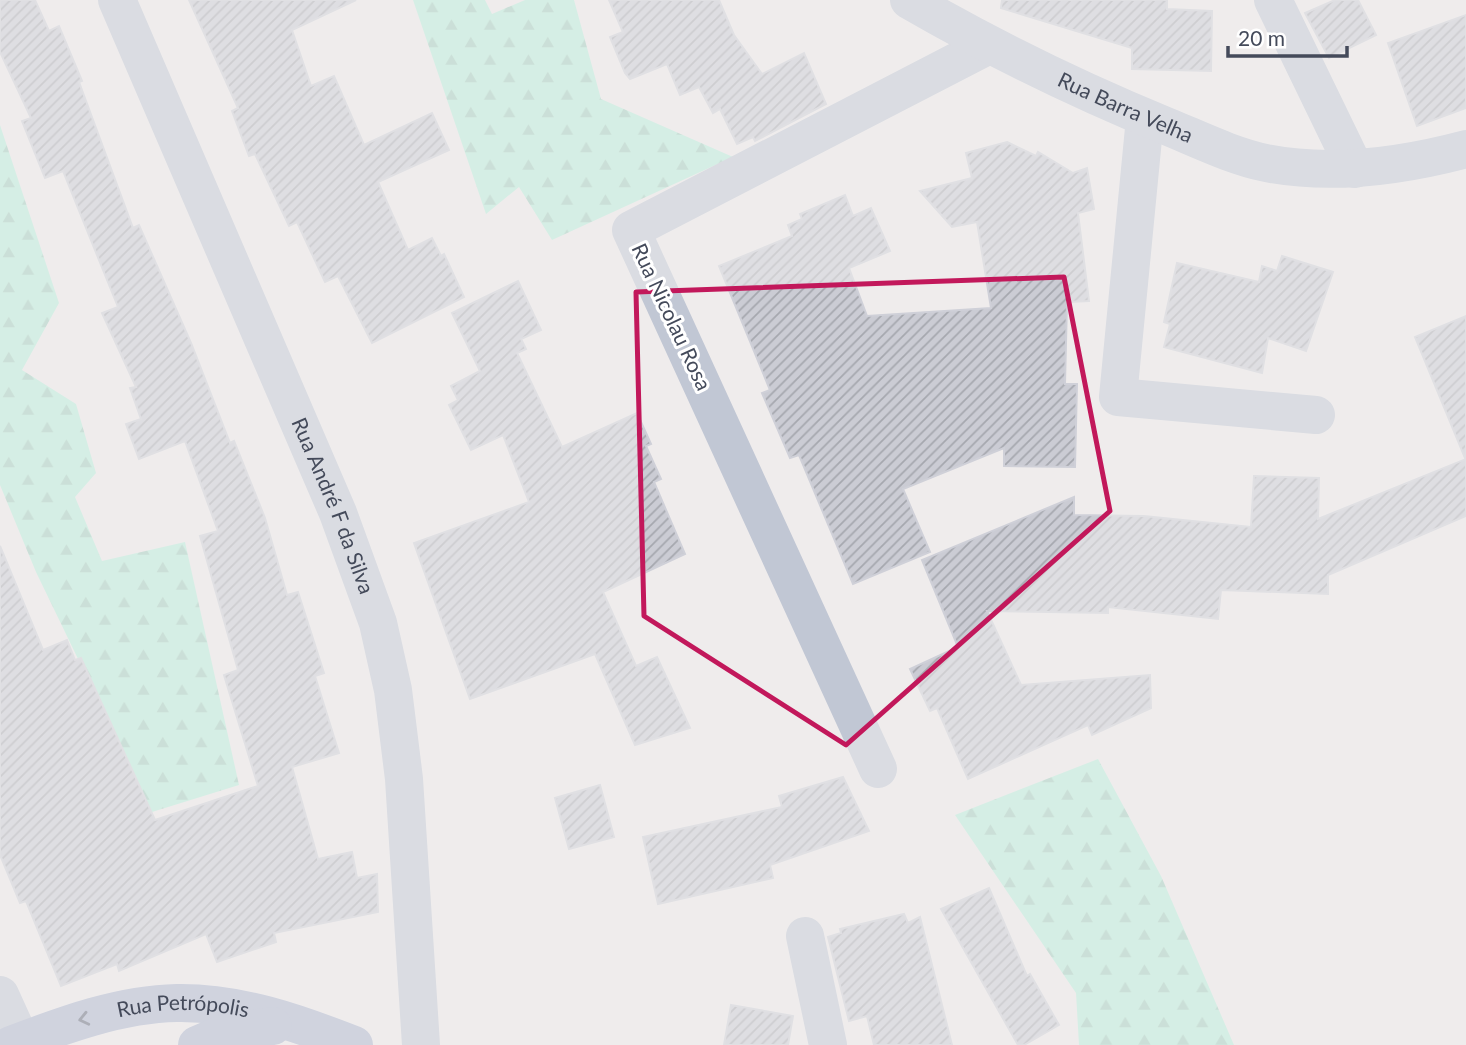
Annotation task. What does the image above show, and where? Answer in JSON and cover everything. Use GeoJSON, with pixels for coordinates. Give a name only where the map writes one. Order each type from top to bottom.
{"type":"FeatureCollection","features":[{"type":"Feature","properties":{"kind":"main road","name":"Rua Petrópolis"},"geometry":{"type":"LineString","coordinates":[[16,1043],[74,1021],[177,1003],[229,1007],[296,1023],[354,1045]]}},
{"type":"Feature","properties":{"kind":"main road"},"geometry":{"type":"LineString","coordinates":[[197,1045],[227,1031],[296,1023]]}},
{"type":"Feature","properties":{"kind":"street","name":"Rua André F da Silva"},"geometry":{"type":"LineString","coordinates":[[117,0],[338,513],[378,623],[393,690],[404,779],[421,1045]]}},
{"type":"Feature","properties":{"kind":"street","name":"Rua Barra Velha"},"geometry":{"type":"LineString","coordinates":[[909,0],[987,46],[1145,118],[1265,163],[1355,169],[1432,158],[1466,149]]}},
{"type":"Feature","properties":{"kind":"street"},"geometry":{"type":"LineString","coordinates":[[1273,0],[1355,169]]}},
{"type":"Feature","properties":{"kind":"street","name":"Rua Nicolau Rosa"},"geometry":{"type":"LineString","coordinates":[[878,769],[631,230],[987,46]]}},
{"type":"Feature","properties":{"kind":"street"},"geometry":{"type":"LineString","coordinates":[[1145,118],[1118,397],[1316,415]]}},
{"type":"Feature","properties":{"kind":"street"},"geometry":{"type":"LineString","coordinates":[[805,936],[828,1045]]}},
{"type":"Feature","properties":{"kind":"street"},"geometry":{"type":"LineString","coordinates":[[0,995],[16,1043]]}},
{"type":"Feature","properties":{"kind":"highlighted area"},"geometry":{"type":"Polygon","coordinates":[[[1064,277],[1110,511],[846,745],[644,616],[636,292],[1064,277]]]}},
{"type":"Feature","properties":{"kind":"green space"},"geometry":{"type":"Polygon","coordinates":[[[413,0],[485,0],[492,14],[525,0],[574,0],[601,99],[733,157],[552,240],[519,187],[486,214],[413,0]]]}},
{"type":"Feature","properties":{"kind":"green space"},"geometry":{"type":"Polygon","coordinates":[[[0,125],[59,303],[22,370],[76,404],[96,473],[75,497],[102,561],[185,542],[239,785],[152,812],[36,572],[0,485],[0,125]]]}},
{"type":"Feature","properties":{"kind":"green space"},"geometry":{"type":"Polygon","coordinates":[[[1098,759],[1161,876],[1234,1045],[1079,1045],[1076,993],[955,815],[1098,759]]]}},
{"type":"Feature","properties":{"kind":"building"},"geometry":{"type":"Polygon","coordinates":[[[0,0],[35,0],[49,31],[59,26],[82,81],[79,82],[133,228],[139,225],[191,343],[230,443],[234,441],[265,518],[287,595],[298,592],[324,673],[315,676],[339,753],[292,767],[318,859],[352,852],[357,878],[377,874],[378,912],[274,933],[276,942],[217,962],[206,934],[119,971],[117,964],[61,986],[26,901],[20,903],[0,855],[0,546],[43,650],[67,640],[75,660],[81,658],[155,820],[258,786],[224,675],[238,670],[200,536],[218,531],[185,441],[139,459],[126,424],[141,419],[130,388],[136,387],[102,313],[118,307],[63,171],[45,178],[22,121],[31,118],[0,52],[0,0]]]}},
{"type":"Feature","properties":{"kind":"building"},"geometry":{"type":"Polygon","coordinates":[[[189,0],[356,0],[292,30],[311,86],[334,76],[364,145],[432,113],[449,150],[378,182],[408,250],[432,238],[441,256],[444,254],[464,297],[372,343],[338,276],[325,282],[297,222],[289,226],[255,154],[249,156],[232,111],[238,108],[189,0]]]}},
{"type":"Feature","properties":{"kind":"building"},"geometry":{"type":"Polygon","coordinates":[[[609,0],[719,0],[734,35],[762,74],[804,53],[826,104],[755,141],[753,137],[737,144],[720,109],[713,113],[699,87],[680,95],[667,64],[630,79],[610,37],[623,32],[609,0]]]}},
{"type":"Feature","properties":{"kind":"building"},"geometry":{"type":"Polygon","coordinates":[[[1002,0],[1167,0],[1167,9],[1212,11],[1211,71],[1132,69],[1132,48],[1001,8],[1002,0]]]}},
{"type":"Feature","properties":{"kind":"building"},"geometry":{"type":"Polygon","coordinates":[[[1335,0],[1358,0],[1376,35],[1329,58],[1305,13],[1335,0]]]}},
{"type":"Feature","properties":{"kind":"building"},"geometry":{"type":"Polygon","coordinates":[[[1466,15],[1466,108],[1417,126],[1388,43],[1466,15]]]}},
{"type":"Feature","properties":{"kind":"building"},"geometry":{"type":"Polygon","coordinates":[[[1007,142],[1036,156],[1038,152],[1073,173],[1087,168],[1094,209],[1078,213],[1089,301],[1067,302],[1065,384],[1077,384],[1075,467],[1004,466],[1004,448],[903,489],[930,552],[853,584],[799,455],[790,458],[762,393],[770,390],[719,266],[792,236],[788,225],[802,219],[800,214],[845,195],[853,216],[871,208],[890,251],[849,268],[867,316],[991,308],[977,222],[952,227],[920,191],[972,178],[966,153],[1007,142]]]}},
{"type":"Feature","properties":{"kind":"building"},"geometry":{"type":"Polygon","coordinates":[[[1282,256],[1333,272],[1306,351],[1268,338],[1262,373],[1164,347],[1170,324],[1164,322],[1177,263],[1259,282],[1262,266],[1277,271],[1282,256]]]}},
{"type":"Feature","properties":{"kind":"building"},"geometry":{"type":"Polygon","coordinates":[[[518,281],[541,330],[521,339],[526,349],[517,353],[562,447],[637,413],[651,444],[646,446],[661,479],[654,482],[685,554],[603,592],[636,666],[657,657],[690,728],[635,745],[595,654],[470,699],[414,543],[529,502],[503,435],[471,450],[449,405],[458,400],[451,386],[480,371],[452,313],[518,281]]]}},
{"type":"Feature","properties":{"kind":"building"},"geometry":{"type":"Polygon","coordinates":[[[1466,316],[1466,458],[1465,458],[1415,337],[1466,316]]]}},
{"type":"Feature","properties":{"kind":"building"},"geometry":{"type":"Polygon","coordinates":[[[1466,459],[1466,516],[1328,575],[1328,594],[1221,590],[1218,619],[1108,607],[1108,613],[987,611],[1021,685],[1150,675],[1151,708],[1092,735],[1088,725],[968,779],[937,708],[930,711],[910,669],[958,647],[922,560],[1074,497],[1074,515],[1144,516],[1251,527],[1254,476],[1319,478],[1318,519],[1466,459]]]}},
{"type":"Feature","properties":{"kind":"building"},"geometry":{"type":"Polygon","coordinates":[[[843,777],[869,831],[770,865],[773,878],[658,904],[643,837],[782,807],[779,796],[843,777]]]}},
{"type":"Feature","properties":{"kind":"building"},"geometry":{"type":"Polygon","coordinates":[[[600,785],[614,837],[569,849],[555,798],[600,785]]]}},
{"type":"Feature","properties":{"kind":"building"},"geometry":{"type":"Polygon","coordinates":[[[989,888],[1027,976],[1030,974],[1059,1025],[1024,1045],[1018,1045],[941,909],[989,888]]]}},
{"type":"Feature","properties":{"kind":"building"},"geometry":{"type":"Polygon","coordinates":[[[904,914],[908,923],[920,917],[952,1045],[874,1045],[867,1016],[849,1021],[828,937],[841,933],[840,929],[904,914]]]}},
{"type":"Feature","properties":{"kind":"building"},"geometry":{"type":"Polygon","coordinates":[[[731,1005],[793,1016],[788,1045],[724,1045],[731,1005]]]}}]}
